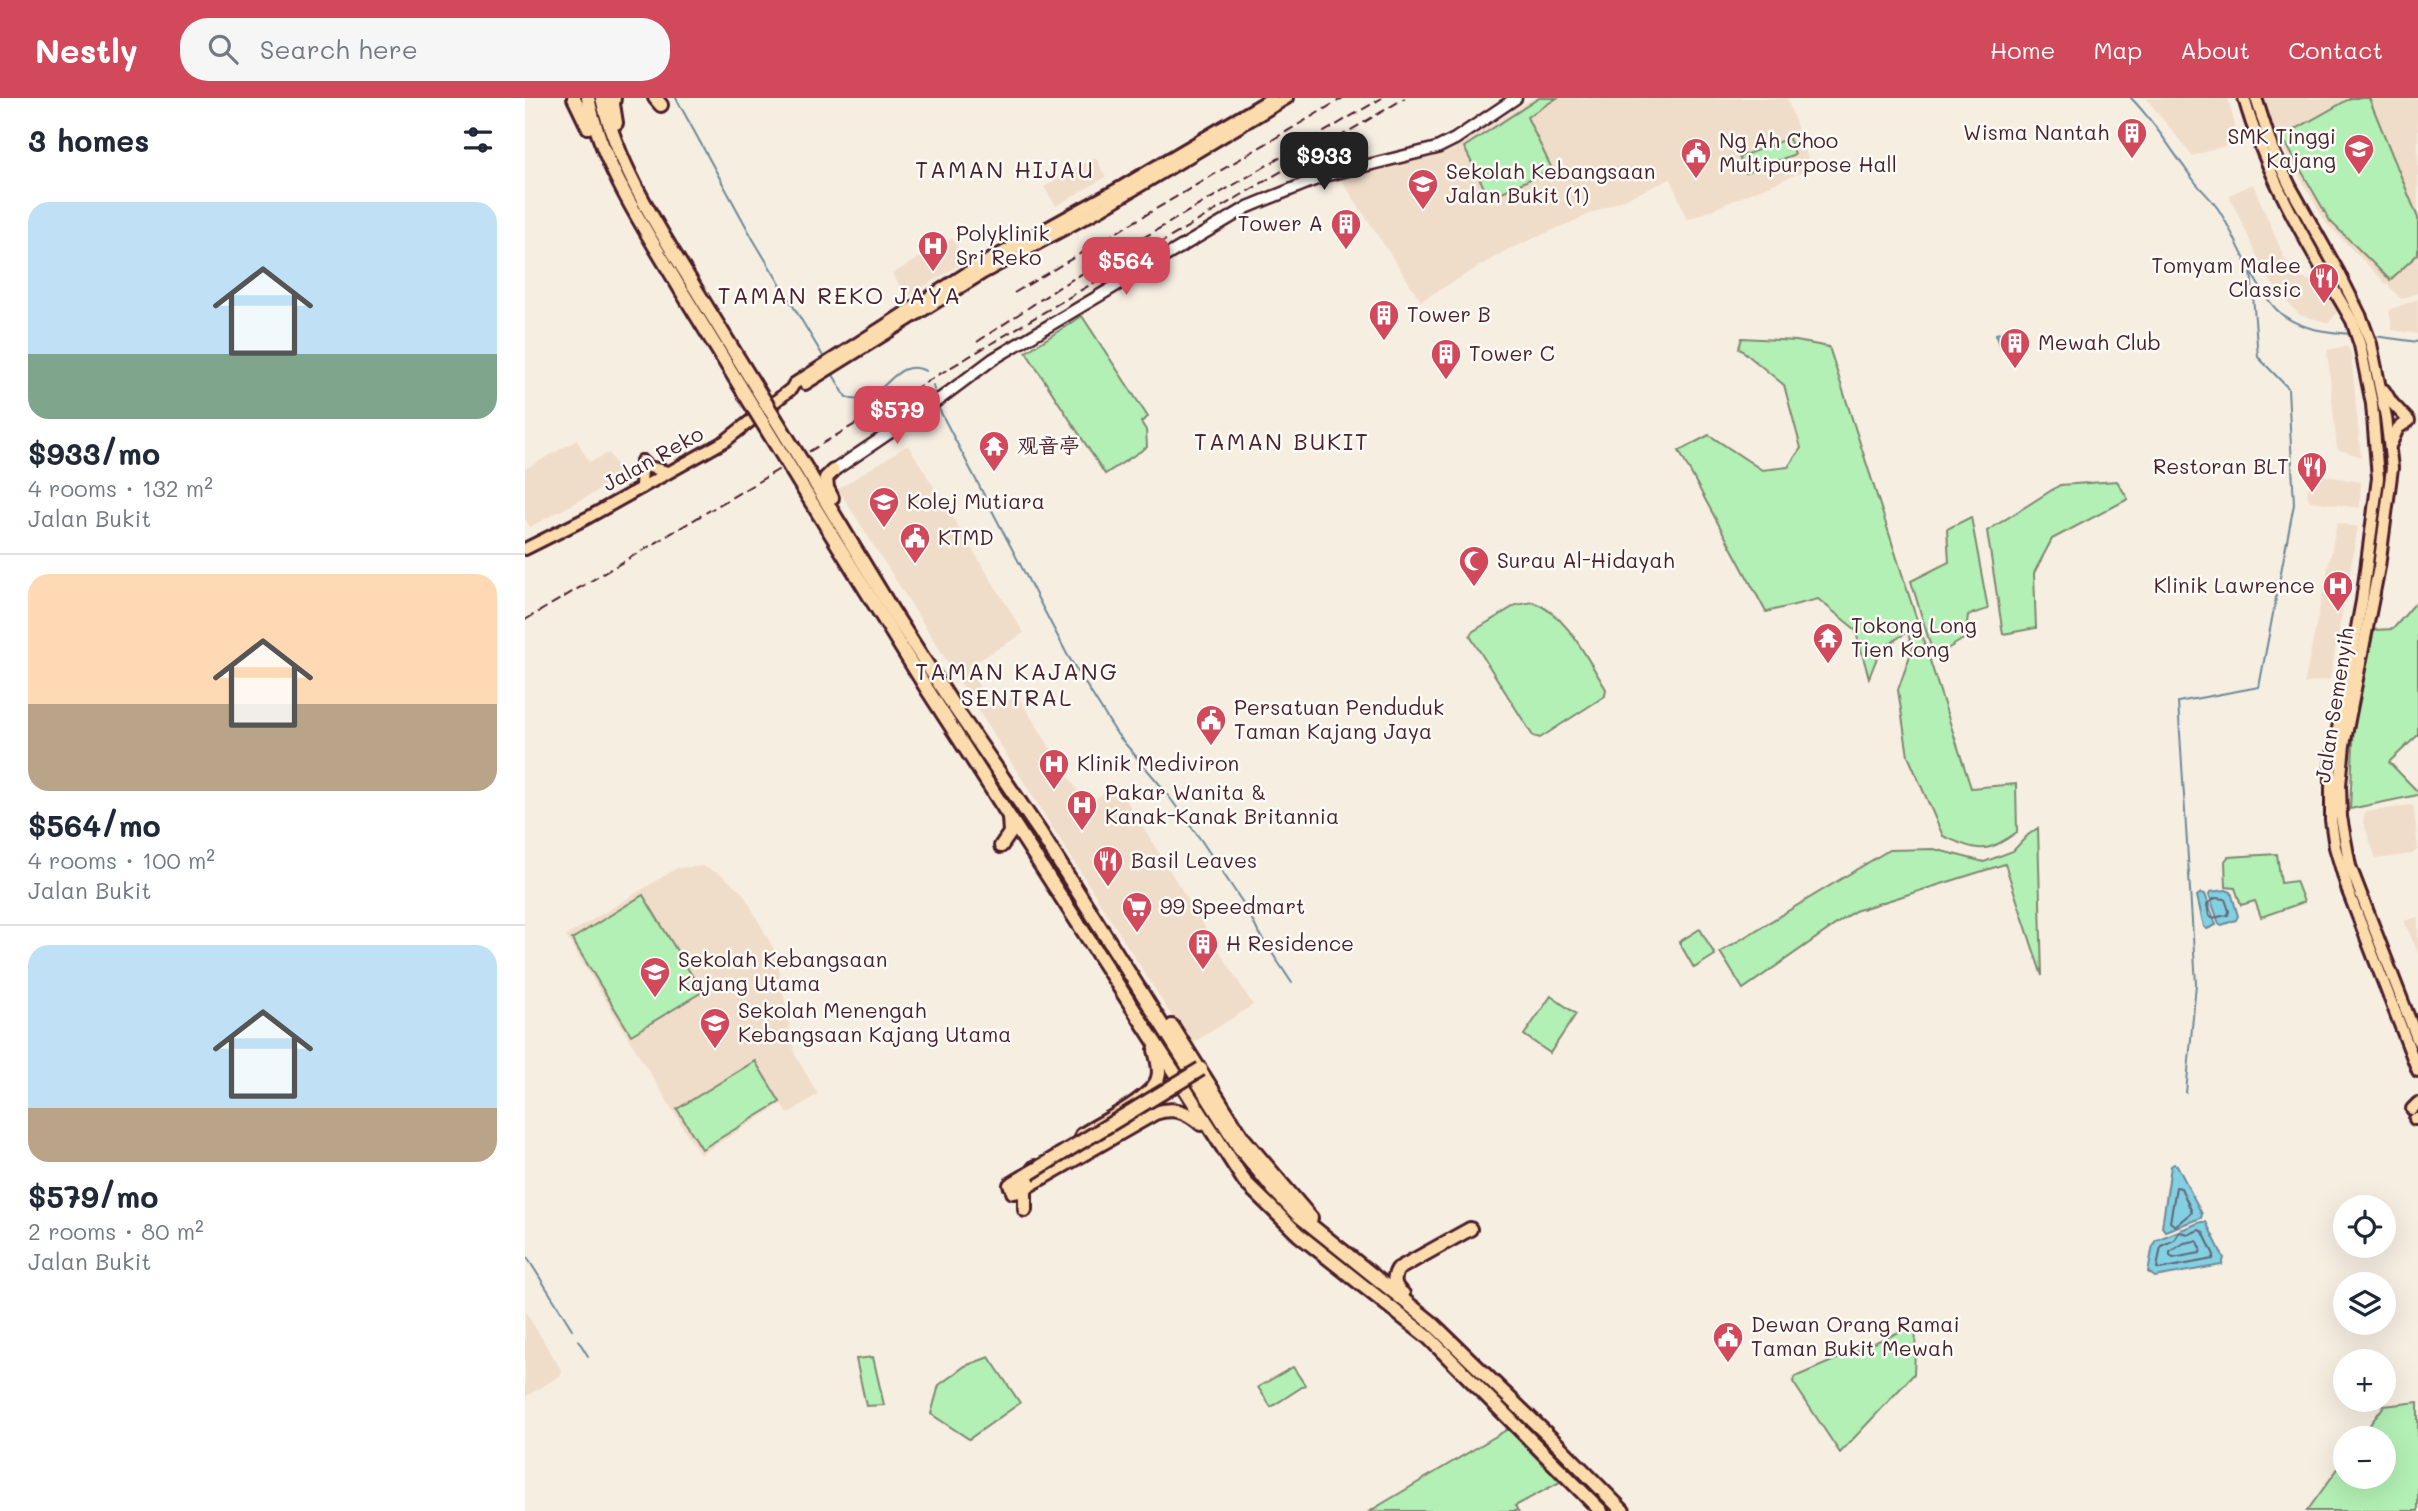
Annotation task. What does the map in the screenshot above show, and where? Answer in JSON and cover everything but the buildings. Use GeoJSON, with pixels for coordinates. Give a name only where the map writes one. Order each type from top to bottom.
{"type":"FeatureCollection","features":[{"type":"Feature","properties":{"kind":"highway"},"geometry":{"type":"LineString","coordinates":[[574,98],[595,141],[609,160]]}},
{"type":"Feature","properties":{"kind":"highway"},"geometry":{"type":"LineString","coordinates":[[588,98],[609,160],[631,206],[819,473],[927,689],[1245,1182],[1299,1236],[1429,1339],[1601,1511]]}},
{"type":"Feature","properties":{"kind":"highway"},"geometry":{"type":"LineString","coordinates":[[602,98],[608,124],[623,163],[687,286],[775,415],[793,435],[813,466],[826,478],[827,488],[844,520],[851,543]]}},
{"type":"Feature","properties":{"kind":"highway"},"geometry":{"type":"LineString","coordinates":[[614,98],[614,115],[642,200]]}},
{"type":"Feature","properties":{"kind":"highway"},"geometry":{"type":"LineString","coordinates":[[819,473],[851,543],[951,702],[1079,892],[1239,1146],[1274,1190],[1325,1238],[1431,1322],[1623,1511]]}},
{"type":"Feature","properties":{"kind":"highway"},"geometry":{"type":"LineString","coordinates":[[1009,814],[1010,833],[1001,846],[1018,843],[1033,851]]}},
{"type":"Feature","properties":{"kind":"highway"},"geometry":{"type":"LineString","coordinates":[[1079,892],[1089,900],[1203,1072],[1243,1138],[1308,1213],[1325,1238]]}},
{"type":"Feature","properties":{"kind":"highway"},"geometry":{"type":"LineString","coordinates":[[1016,1188],[1062,1147],[1146,1094],[1156,1084],[1160,1074],[1148,1034]]}},
{"type":"Feature","properties":{"kind":"highway"},"geometry":{"type":"LineString","coordinates":[[1035,1173],[1203,1072]]}},
{"type":"Feature","properties":{"kind":"highway"},"geometry":{"type":"LineString","coordinates":[[1016,1188],[1165,1110],[1173,1109],[1189,1114],[1213,1136]]}},
{"type":"Feature","properties":{"kind":"highway"},"geometry":{"type":"LineString","coordinates":[[1016,1188],[1025,1210]]}},
{"type":"Feature","properties":{"kind":"highway"},"geometry":{"type":"LineString","coordinates":[[1431,1322],[1420,1308],[1395,1286],[1396,1272],[1401,1266],[1470,1229]]}},
{"type":"Feature","properties":{"kind":"main road","name":"Jalan Reko"},"geometry":{"type":"LineString","coordinates":[[525,549],[641,488],[739,431],[813,370],[963,275],[1142,175],[1272,98]]}},
{"type":"Feature","properties":{"kind":"main road","name":"Jalan Reko"},"geometry":{"type":"LineString","coordinates":[[791,389],[797,389],[983,273],[1103,208],[1287,98]]}},
{"type":"Feature","properties":{"kind":"main road"},"geometry":{"type":"LineString","coordinates":[[819,473],[941,398],[993,359],[1248,207],[1324,176],[1437,148],[1516,98]]}},
{"type":"Feature","properties":{"kind":"main road"},"geometry":{"type":"LineString","coordinates":[[1242,211],[1333,177],[1438,152],[1525,98]]}},
{"type":"Feature","properties":{"kind":"main road","name":"Jalan Semenyih"},"geometry":{"type":"LineString","coordinates":[[2244,98],[2256,137],[2298,224],[2354,319]]}},
{"type":"Feature","properties":{"kind":"main road","name":"Jalan Semenyih"},"geometry":{"type":"LineString","coordinates":[[2256,98],[2263,125],[2284,173],[2339,273],[2354,319],[2379,379],[2386,417],[2392,468],[2379,567],[2344,745],[2340,785],[2341,825],[2350,866],[2418,1041]]}},
{"type":"Feature","properties":{"kind":"main road"},"geometry":{"type":"LineString","coordinates":[[2298,224],[2308,235],[2329,270],[2339,273]]}},
{"type":"Feature","properties":{"kind":"main road","name":"Jalan Semenyih"},"geometry":{"type":"LineString","coordinates":[[2365,344],[2364,360],[2372,404],[2378,478],[2362,601],[2331,766],[2331,820],[2335,847],[2348,891],[2418,1072]]}},
{"type":"Feature","properties":{"kind":"main road"},"geometry":{"type":"LineString","coordinates":[[2364,360],[2379,408],[2386,417],[2380,422],[2381,450],[2378,457]]}},
{"type":"Feature","properties":{"kind":"main road"},"geometry":{"type":"LineString","coordinates":[[2379,379],[2392,402],[2409,421],[2398,428],[2390,450]]}},
{"type":"Feature","properties":{"kind":"main road"},"geometry":{"type":"LineString","coordinates":[[641,488],[642,461],[649,467],[668,472]]}},
{"type":"Feature","properties":{"kind":"main road"},"geometry":{"type":"LineString","coordinates":[[2379,567],[2378,534],[2372,526],[2379,522],[2387,509]]}},
{"type":"Feature","properties":{"kind":"shaded area"},"geometry":{"type":"Polygon","coordinates":[[[1533,98],[1787,98],[1811,168],[1687,220],[1671,179],[1507,250],[1421,301],[1340,178],[1449,152],[1533,98]]]}},
{"type":"Feature","properties":{"kind":"shaded area"},"geometry":{"type":"Polygon","coordinates":[[[2146,98],[2228,98],[2239,142],[2192,156],[2146,98]]]}},
{"type":"Feature","properties":{"kind":"shaded area","name":"SMK Tinggi Kajang"},"geometry":{"type":"Polygon","coordinates":[[[2265,98],[2418,98],[2418,293],[2401,299],[2326,223],[2272,129],[2265,98]]]}},
{"type":"Feature","properties":{"kind":"shaded area"},"geometry":{"type":"Polygon","coordinates":[[[1095,157],[1106,177],[1056,206],[1044,187],[1095,157]]]}},
{"type":"Feature","properties":{"kind":"shaded area"},"geometry":{"type":"Polygon","coordinates":[[[2253,184],[2290,271],[2295,276],[2325,285],[2339,309],[2329,323],[2300,315],[2279,294],[2264,271],[2229,195],[2253,184]]]}},
{"type":"Feature","properties":{"kind":"shaded area"},"geometry":{"type":"Polygon","coordinates":[[[952,238],[966,261],[907,297],[892,274],[952,238]]]}},
{"type":"Feature","properties":{"kind":"shaded area"},"geometry":{"type":"Polygon","coordinates":[[[2418,299],[2418,334],[2392,330],[2389,310],[2418,299]]]}},
{"type":"Feature","properties":{"kind":"shaded area"},"geometry":{"type":"Polygon","coordinates":[[[2347,346],[2351,353],[2361,457],[2337,449],[2327,350],[2347,346]]]}},
{"type":"Feature","properties":{"kind":"shaded area"},"geometry":{"type":"Polygon","coordinates":[[[577,440],[589,462],[609,453],[624,477],[530,527],[525,519],[525,469],[577,440]]]}},
{"type":"Feature","properties":{"kind":"shaded area"},"geometry":{"type":"Polygon","coordinates":[[[908,445],[1024,633],[968,667],[993,709],[1017,695],[1086,804],[1117,785],[1253,1005],[1190,1045],[838,489],[908,445]]]}},
{"type":"Feature","properties":{"kind":"shaded area"},"geometry":{"type":"Polygon","coordinates":[[[2311,473],[2361,482],[2360,508],[2310,501],[2307,494],[2311,473]]]}},
{"type":"Feature","properties":{"kind":"shaded area"},"geometry":{"type":"Polygon","coordinates":[[[2337,523],[2358,527],[2330,679],[2304,684],[2337,523]]]}},
{"type":"Feature","properties":{"kind":"shaded area"},"geometry":{"type":"Polygon","coordinates":[[[2411,805],[2414,808],[2418,849],[2413,854],[2376,859],[2363,822],[2365,812],[2411,805]]]}},
{"type":"Feature","properties":{"kind":"shaded area"},"geometry":{"type":"Polygon","coordinates":[[[702,866],[722,875],[743,893],[776,953],[795,1055],[818,1094],[788,1114],[781,1104],[700,1155],[566,936],[677,868],[702,866]]]}},
{"type":"Feature","properties":{"kind":"shaded area"},"geometry":{"type":"Polygon","coordinates":[[[2418,917],[2418,953],[2404,921],[2418,917]]]}},
{"type":"Feature","properties":{"kind":"shaded area"},"geometry":{"type":"Polygon","coordinates":[[[525,1311],[562,1371],[560,1376],[525,1397],[525,1311]]]}},
{"type":"Feature","properties":{"kind":"green space"},"geometry":{"type":"Polygon","coordinates":[[[1539,98],[1557,98],[1527,117],[1552,169],[1489,198],[1464,147],[1539,98]]]}},
{"type":"Feature","properties":{"kind":"green space","name":"SMK Tinggi Kajang"},"geometry":{"type":"Polygon","coordinates":[[[2351,98],[2369,98],[2418,218],[2418,254],[2390,280],[2330,221],[2282,137],[2351,98]]]}},
{"type":"Feature","properties":{"kind":"green space"},"geometry":{"type":"Polygon","coordinates":[[[1789,138],[1795,154],[1746,173],[1739,157],[1789,138]]]}},
{"type":"Feature","properties":{"kind":"green space"},"geometry":{"type":"Polygon","coordinates":[[[1082,316],[1148,417],[1141,422],[1146,430],[1147,447],[1105,474],[1026,352],[1082,316]]]}},
{"type":"Feature","properties":{"kind":"green space"},"geometry":{"type":"Polygon","coordinates":[[[1742,338],[1796,341],[1829,347],[1971,788],[2016,784],[2017,832],[1997,844],[1973,847],[1943,836],[1908,756],[1898,690],[1913,647],[1907,632],[1880,650],[1869,678],[1855,629],[1818,599],[1766,612],[1679,451],[1709,435],[1762,470],[1788,467],[1801,448],[1784,385],[1739,348],[1742,338]]]}},
{"type":"Feature","properties":{"kind":"green space"},"geometry":{"type":"Polygon","coordinates":[[[2117,481],[2128,499],[2052,539],[2034,573],[2036,628],[2003,634],[1987,531],[2060,485],[2117,481]]]}},
{"type":"Feature","properties":{"kind":"green space"},"geometry":{"type":"Polygon","coordinates":[[[1971,517],[1988,609],[1968,615],[1965,638],[1934,657],[1911,581],[1949,562],[1947,529],[1971,517]]]}},
{"type":"Feature","properties":{"kind":"green space"},"geometry":{"type":"Polygon","coordinates":[[[2418,600],[2418,735],[2389,762],[2418,795],[2350,809],[2354,723],[2374,630],[2393,629],[2418,600]]]}},
{"type":"Feature","properties":{"kind":"green space"},"geometry":{"type":"Polygon","coordinates":[[[1533,602],[1546,608],[1567,628],[1606,689],[1605,696],[1540,738],[1533,736],[1470,636],[1472,632],[1516,605],[1533,602]]]}},
{"type":"Feature","properties":{"kind":"green space"},"geometry":{"type":"Polygon","coordinates":[[[2038,828],[2042,976],[2005,864],[1855,911],[1743,989],[1720,952],[1889,850],[1934,849],[1984,862],[2013,851],[2038,828]]]}},
{"type":"Feature","properties":{"kind":"green space"},"geometry":{"type":"Polygon","coordinates":[[[2277,854],[2281,883],[2296,881],[2304,902],[2261,917],[2255,901],[2241,905],[2235,888],[2226,887],[2225,861],[2228,857],[2277,854]]]}},
{"type":"Feature","properties":{"kind":"green space"},"geometry":{"type":"Polygon","coordinates":[[[643,895],[702,992],[631,1035],[572,939],[643,895]]]}},
{"type":"Feature","properties":{"kind":"green space"},"geometry":{"type":"Polygon","coordinates":[[[1700,929],[1715,955],[1694,968],[1679,942],[1700,929]]]}},
{"type":"Feature","properties":{"kind":"green space"},"geometry":{"type":"Polygon","coordinates":[[[1551,996],[1576,1014],[1550,1053],[1524,1035],[1551,996]]]}},
{"type":"Feature","properties":{"kind":"green space"},"geometry":{"type":"Polygon","coordinates":[[[755,1061],[780,1102],[702,1149],[677,1109],[755,1061]]]}},
{"type":"Feature","properties":{"kind":"green space"},"geometry":{"type":"Polygon","coordinates":[[[1913,1326],[1916,1329],[1914,1374],[1840,1453],[1793,1382],[1795,1377],[1913,1326]]]}},
{"type":"Feature","properties":{"kind":"green space"},"geometry":{"type":"Polygon","coordinates":[[[873,1357],[884,1405],[866,1406],[856,1359],[873,1357]]]}},
{"type":"Feature","properties":{"kind":"green space"},"geometry":{"type":"Polygon","coordinates":[[[989,1357],[1020,1403],[969,1439],[931,1414],[939,1385],[965,1366],[989,1357]]]}},
{"type":"Feature","properties":{"kind":"green space"},"geometry":{"type":"Polygon","coordinates":[[[1293,1367],[1305,1385],[1271,1407],[1258,1387],[1293,1367]]]}},
{"type":"Feature","properties":{"kind":"green space"},"geometry":{"type":"Polygon","coordinates":[[[2418,1402],[2418,1511],[2307,1511],[2333,1475],[2333,1489],[2396,1489],[2396,1426],[2369,1426],[2380,1412],[2396,1412],[2396,1405],[2418,1402]]]}},
{"type":"Feature","properties":{"kind":"green space"},"geometry":{"type":"Polygon","coordinates":[[[1508,1429],[1560,1482],[1515,1506],[1518,1511],[1370,1511],[1508,1429]]]}},
{"type":"Feature","properties":{"kind":"water"},"geometry":{"type":"Polygon","coordinates":[[[2019,326],[2023,339],[2001,347],[1996,334],[2019,326]]]}},
{"type":"Feature","properties":{"kind":"water"},"geometry":{"type":"Polygon","coordinates":[[[2226,890],[2231,892],[2238,916],[2236,920],[2222,925],[2219,924],[2209,894],[2226,890]]]}},
{"type":"Feature","properties":{"kind":"water"},"geometry":{"type":"Polygon","coordinates":[[[2205,894],[2216,925],[2207,929],[2204,927],[2197,896],[2205,894]]]}},
{"type":"Feature","properties":{"kind":"water"},"geometry":{"type":"Polygon","coordinates":[[[2177,1165],[2202,1214],[2201,1218],[2165,1231],[2162,1227],[2171,1166],[2177,1165]]]}},
{"type":"Feature","properties":{"kind":"water"},"geometry":{"type":"Polygon","coordinates":[[[2206,1222],[2224,1258],[2222,1265],[2155,1277],[2148,1272],[2156,1240],[2206,1222]]]}},
{"type":"Feature","properties":{"kind":"waterway"},"geometry":{"type":"LineString","coordinates":[[676,98],[753,239],[823,356]]}},
{"type":"Feature","properties":{"kind":"waterway"},"geometry":{"type":"LineString","coordinates":[[2131,98],[2218,208],[2253,275],[2276,309],[2301,325],[2351,334]]}},
{"type":"Feature","properties":{"kind":"waterway"},"geometry":{"type":"LineString","coordinates":[[2186,1093],[2196,984],[2178,702],[2259,687],[2294,504],[2288,388],[2258,357],[2251,271]]}},
{"type":"Feature","properties":{"kind":"waterway"},"geometry":{"type":"LineString","coordinates":[[2374,336],[2418,342]]}},
{"type":"Feature","properties":{"kind":"waterway"},"geometry":{"type":"LineString","coordinates":[[832,373],[846,397],[858,400],[869,397],[904,370],[914,368],[926,371]]}},
{"type":"Feature","properties":{"kind":"waterway"},"geometry":{"type":"LineString","coordinates":[[933,385],[936,398]]}},
{"type":"Feature","properties":{"kind":"waterway"},"geometry":{"type":"LineString","coordinates":[[938,407],[1068,656],[1117,734],[1161,786],[1201,840],[1292,983]]}},
{"type":"Feature","properties":{"kind":"waterway"},"geometry":{"type":"LineString","coordinates":[[525,1254],[572,1329]]}},
{"type":"Feature","properties":{"kind":"waterway"},"geometry":{"type":"LineString","coordinates":[[578,1340],[588,1356]]}},
{"type":"Feature","properties":{"kind":"railway"},"geometry":{"type":"LineString","coordinates":[[1014,293],[1343,98]]}},
{"type":"Feature","properties":{"kind":"railway"},"geometry":{"type":"LineString","coordinates":[[977,342],[1061,286],[1382,98]]}},
{"type":"Feature","properties":{"kind":"railway"},"geometry":{"type":"LineString","coordinates":[[525,620],[1405,98]]}},
{"type":"Feature","properties":{"kind":"place","name":"Wisma Nantah"},"geometry":{"type":"Point","coordinates":[2132,160]}},
{"type":"Feature","properties":{"kind":"place","name":"SMK Tinggi Kajang"},"geometry":{"type":"Point","coordinates":[2359,176]}},
{"type":"Feature","properties":{"kind":"place","name":"Ng Ah Choo Multipurpose Hall"},"geometry":{"type":"Point","coordinates":[1696,180]}},
{"type":"Feature","properties":{"kind":"place","name":"Sekolah Kebangsaan Jalan Bukit (1)"},"geometry":{"type":"Point","coordinates":[1423,211]}},
{"type":"Feature","properties":{"kind":"place","name":"Tower A"},"geometry":{"type":"Point","coordinates":[1346,251]}},
{"type":"Feature","properties":{"kind":"place","name":"Polyklinik Sri Reko"},"geometry":{"type":"Point","coordinates":[933,273]}},
{"type":"Feature","properties":{"kind":"place","name":"Tomyam Malee Classic"},"geometry":{"type":"Point","coordinates":[2324,305]}},
{"type":"Feature","properties":{"kind":"place","name":"Tower B"},"geometry":{"type":"Point","coordinates":[1384,342]}},
{"type":"Feature","properties":{"kind":"place","name":"Mewah Club"},"geometry":{"type":"Point","coordinates":[2015,370]}},
{"type":"Feature","properties":{"kind":"place","name":"Tower C"},"geometry":{"type":"Point","coordinates":[1446,381]}},
{"type":"Feature","properties":{"kind":"place","name":"观音亭"},"geometry":{"type":"Point","coordinates":[994,473]}},
{"type":"Feature","properties":{"kind":"place","name":"Restoran BLT"},"geometry":{"type":"Point","coordinates":[2312,494]}},
{"type":"Feature","properties":{"kind":"place","name":"Kolej Mutiara"},"geometry":{"type":"Point","coordinates":[884,529]}},
{"type":"Feature","properties":{"kind":"place","name":"KTMD"},"geometry":{"type":"Point","coordinates":[915,565]}},
{"type":"Feature","properties":{"kind":"place","name":"Surau Al-Hidayah"},"geometry":{"type":"Point","coordinates":[1474,588]}},
{"type":"Feature","properties":{"kind":"place","name":"Klinik Lawrence"},"geometry":{"type":"Point","coordinates":[2338,613]}},
{"type":"Feature","properties":{"kind":"place","name":"Tokong Long Tien Kong"},"geometry":{"type":"Point","coordinates":[1828,665]}},
{"type":"Feature","properties":{"kind":"place","name":"Persatuan Penduduk Taman Kajang Jaya"},"geometry":{"type":"Point","coordinates":[1211,747]}},
{"type":"Feature","properties":{"kind":"place","name":"Klinik Mediviron"},"geometry":{"type":"Point","coordinates":[1054,791]}},
{"type":"Feature","properties":{"kind":"place","name":"Pakar Wanita & Kanak-Kanak Britannia"},"geometry":{"type":"Point","coordinates":[1082,832]}},
{"type":"Feature","properties":{"kind":"place","name":"Basil Leaves"},"geometry":{"type":"Point","coordinates":[1108,888]}},
{"type":"Feature","properties":{"kind":"place","name":"99 Speedmart"},"geometry":{"type":"Point","coordinates":[1137,934]}},
{"type":"Feature","properties":{"kind":"place","name":"H Residence"},"geometry":{"type":"Point","coordinates":[1203,971]}},
{"type":"Feature","properties":{"kind":"place","name":"Sekolah Kebangsaan Kajang Utama"},"geometry":{"type":"Point","coordinates":[655,999]}},
{"type":"Feature","properties":{"kind":"place","name":"Sekolah Menengah Kebangsaan Kajang Utama"},"geometry":{"type":"Point","coordinates":[715,1050]}},
{"type":"Feature","properties":{"kind":"place","name":"Dewan Orang Ramai Taman Bukit Mewah"},"geometry":{"type":"Point","coordinates":[1728,1364]}},
{"type":"Feature","properties":{"kind":"district","name":"TAMAN HIJAU"},"geometry":{"type":"Point","coordinates":[1005,170]}},
{"type":"Feature","properties":{"kind":"district","name":"TAMAN REKO JAYA"},"geometry":{"type":"Point","coordinates":[840,296]}},
{"type":"Feature","properties":{"kind":"district","name":"TAMAN BUKIT"},"geometry":{"type":"Point","coordinates":[1282,442]}},
{"type":"Feature","properties":{"kind":"district","name":"TAMAN KAJANG SENTRAL"},"geometry":{"type":"Point","coordinates":[1017,685]}}]}
